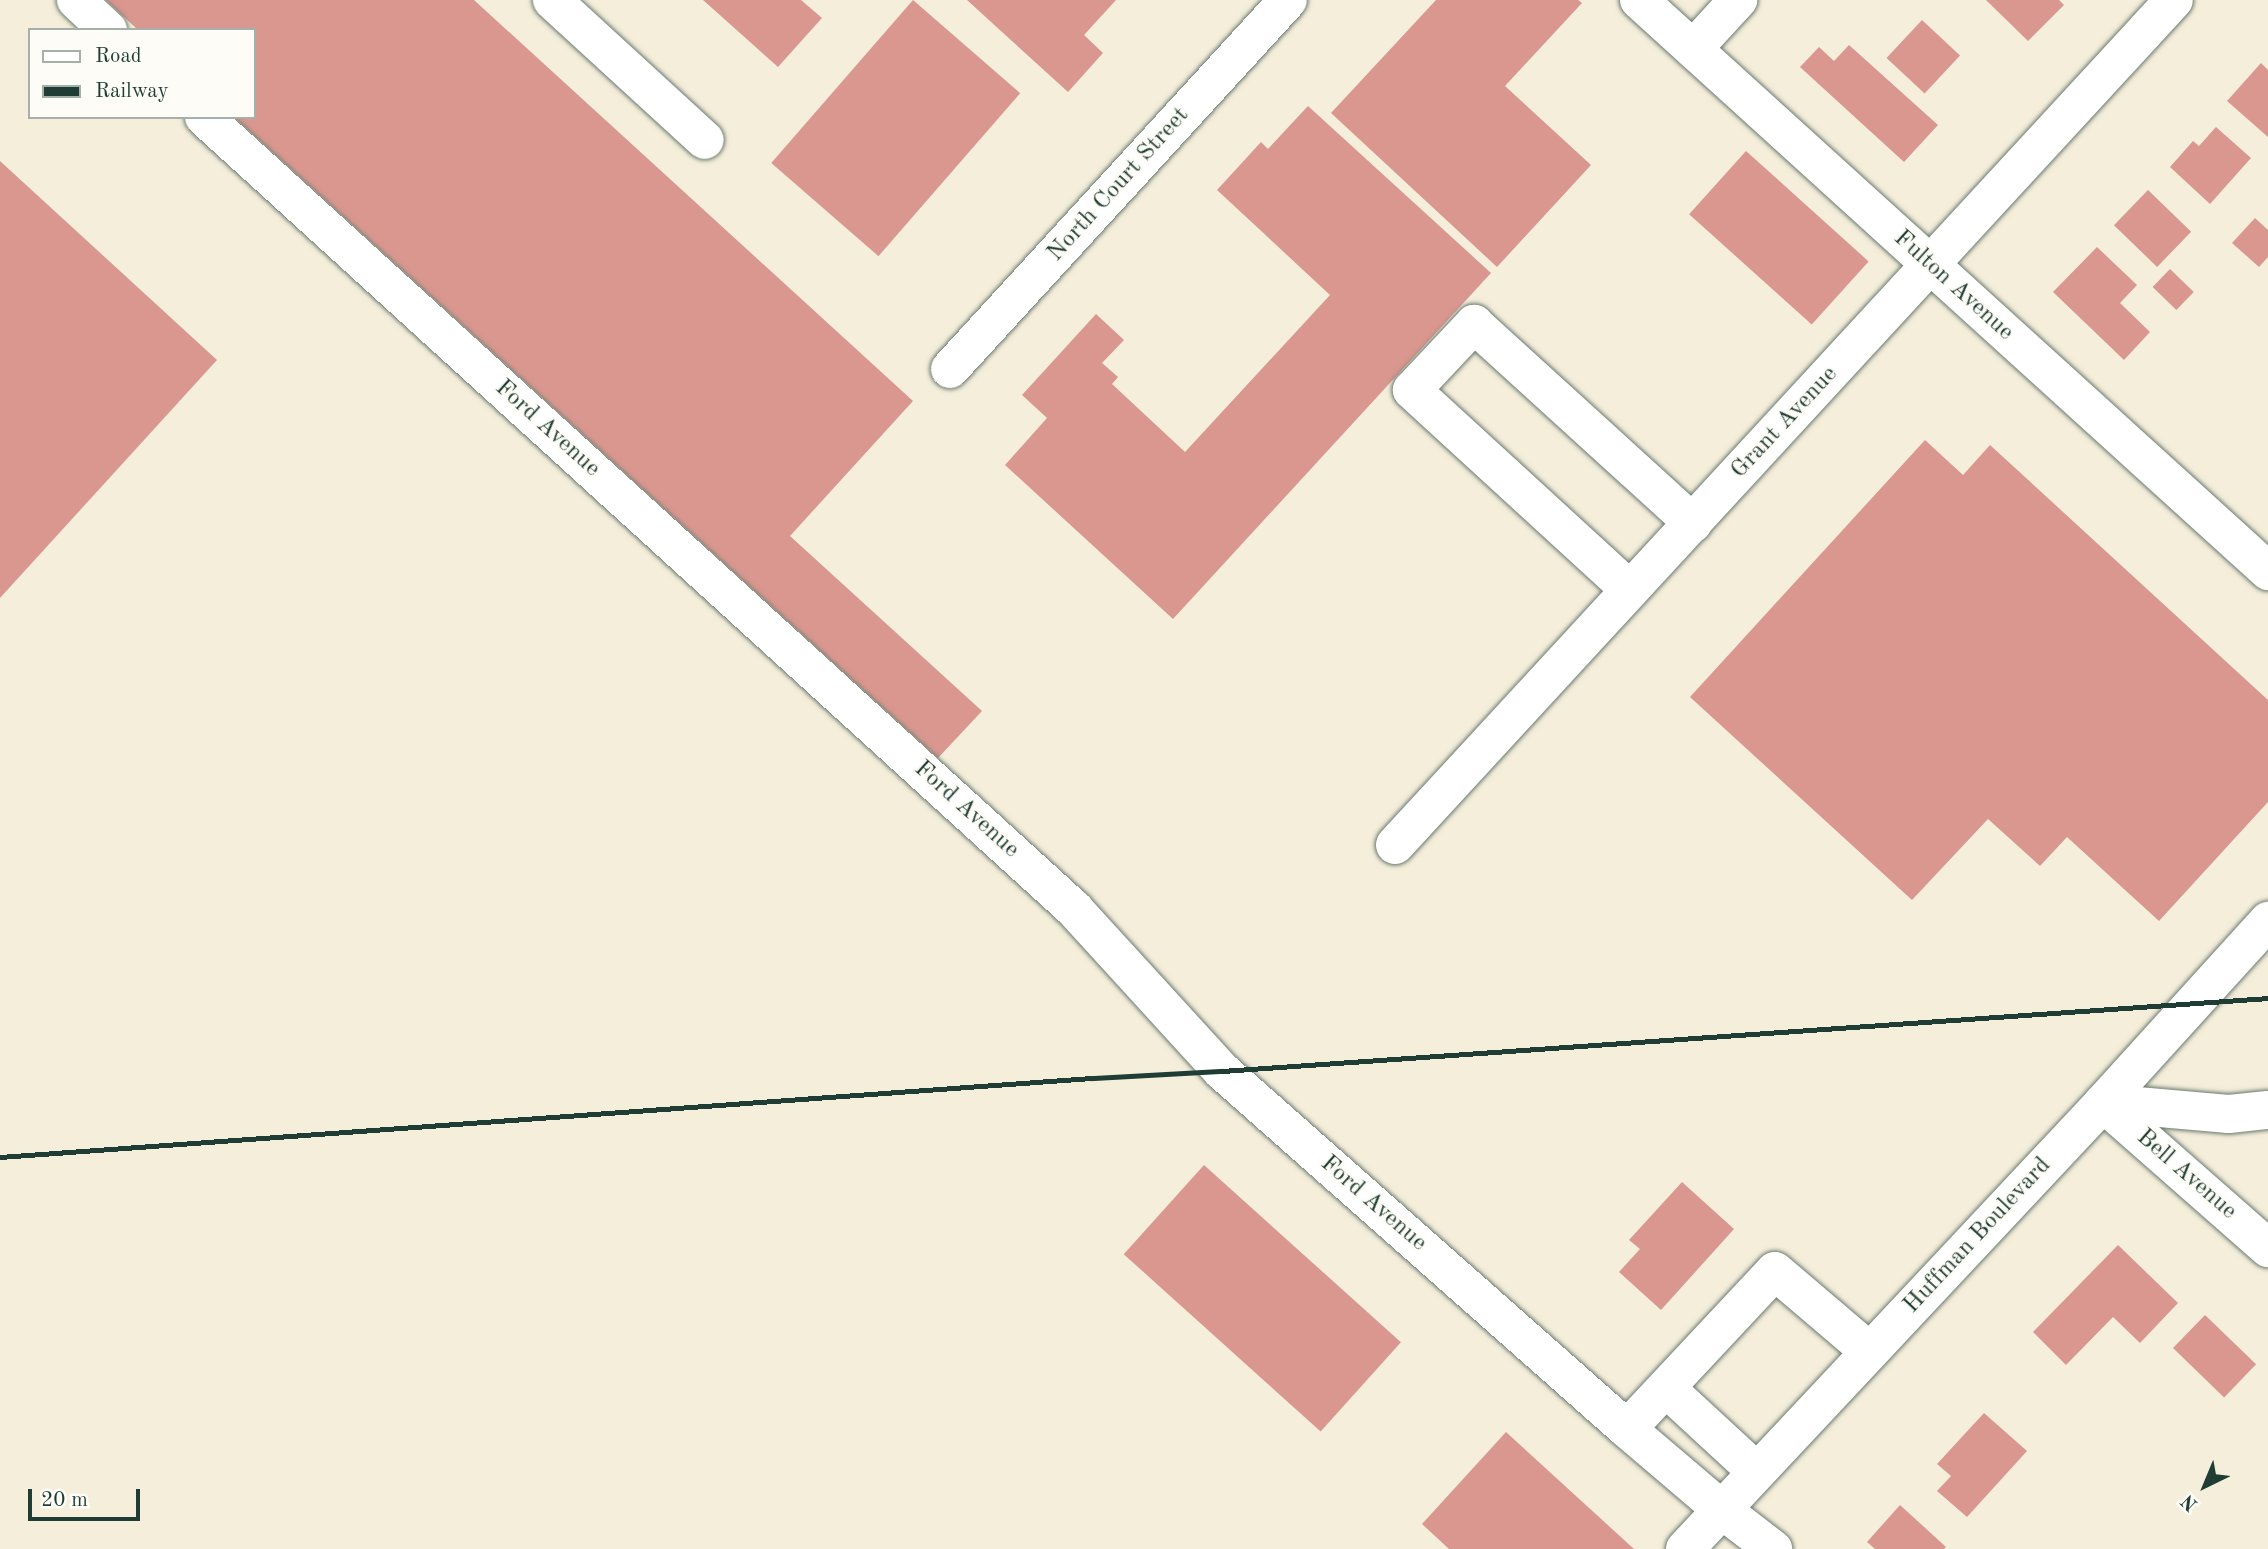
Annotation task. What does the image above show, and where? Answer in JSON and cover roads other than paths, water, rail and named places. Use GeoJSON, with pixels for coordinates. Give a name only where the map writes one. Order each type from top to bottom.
{"type":"FeatureCollection","features":[{"type":"Feature","properties":{"kind":"street"},"geometry":{"type":"LineString","coordinates":[[76,0],[106,28]]}},
{"type":"Feature","properties":{"kind":"street"},"geometry":{"type":"LineString","coordinates":[[552,0],[705,140]]}},
{"type":"Feature","properties":{"kind":"street","name":"North Court Street"},"geometry":{"type":"LineString","coordinates":[[950,369],[1288,0]]}},
{"type":"Feature","properties":{"kind":"street","name":"Fulton Avenue"},"geometry":{"type":"LineString","coordinates":[[1639,0],[2268,571]]}},
{"type":"Feature","properties":{"kind":"street"},"geometry":{"type":"LineString","coordinates":[[1693,49],[1738,0]]}},
{"type":"Feature","properties":{"kind":"street","name":"Grant Avenue"},"geometry":{"type":"LineString","coordinates":[[1395,845],[2174,0]]}},
{"type":"Feature","properties":{"kind":"street","name":"Ford Avenue"},"geometry":{"type":"LineString","coordinates":[[206,119],[1074,909],[1222,1072],[1627,1429],[1721,1509],[1773,1549]]}},
{"type":"Feature","properties":{"kind":"street"},"geometry":{"type":"LineString","coordinates":[[1630,590],[1412,390],[1474,324],[1693,523]]}},
{"type":"Feature","properties":{"kind":"street","name":"Huffman Boulevard"},"geometry":{"type":"LineString","coordinates":[[1685,1549],[2104,1103],[2268,921]]}},
{"type":"Feature","properties":{"kind":"street"},"geometry":{"type":"LineString","coordinates":[[2104,1103],[2229,1114],[2268,1110]]}},
{"type":"Feature","properties":{"kind":"street","name":"Bell Avenue"},"geometry":{"type":"LineString","coordinates":[[2104,1103],[2268,1248]]}},
{"type":"Feature","properties":{"kind":"street"},"geometry":{"type":"LineString","coordinates":[[1627,1429],[1775,1271],[1869,1351]]}},
{"type":"Feature","properties":{"kind":"street"},"geometry":{"type":"LineString","coordinates":[[1667,1388],[1756,1471]]}},
{"type":"Feature","properties":{"kind":"railway"},"geometry":{"type":"LineString","coordinates":[[0,1157],[1092,1078],[2268,998]]}}]}
